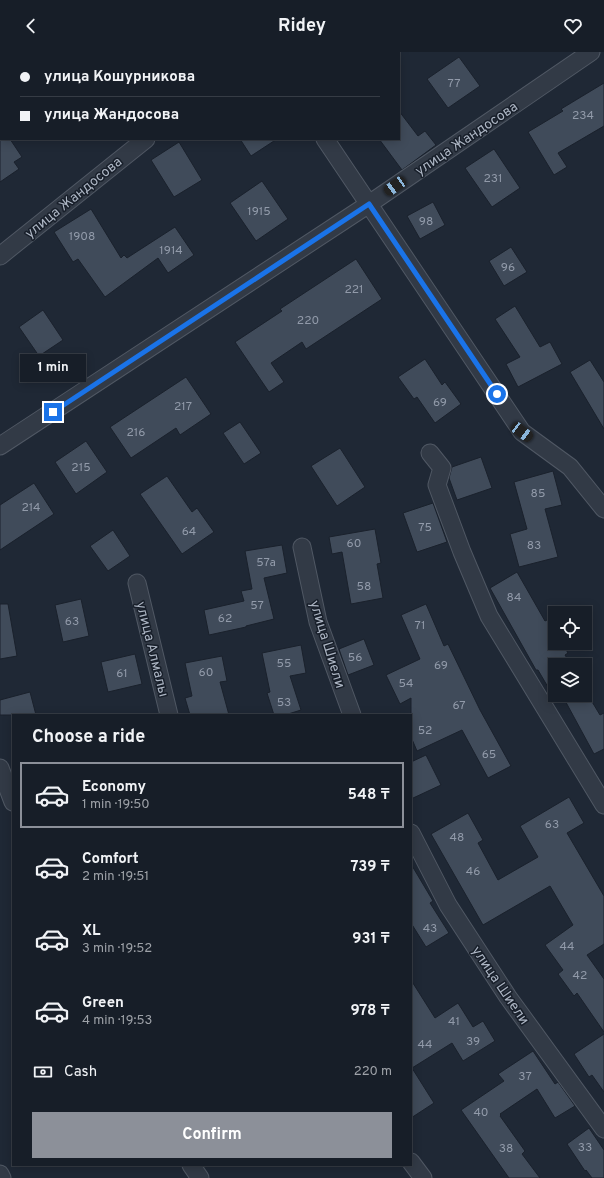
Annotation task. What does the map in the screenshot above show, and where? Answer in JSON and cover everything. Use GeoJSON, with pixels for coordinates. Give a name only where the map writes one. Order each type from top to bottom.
{"type":"FeatureCollection","features":[{"type":"Feature","properties":{"kind":"street","name":"улица Жандосова"},"geometry":{"type":"LineString","coordinates":[[0,446],[369,204],[591,52]]}},
{"type":"Feature","properties":{"kind":"street","name":"улица Жандосова"},"geometry":{"type":"LineString","coordinates":[[0,256],[145,140]]}},
{"type":"Feature","properties":{"kind":"street"},"geometry":{"type":"LineString","coordinates":[[326,140],[522,432],[570,467],[604,509]]}},
{"type":"Feature","properties":{"kind":"street"},"geometry":{"type":"LineString","coordinates":[[430,453],[442,468],[437,485],[462,552],[489,616],[604,805]]}},
{"type":"Feature","properties":{"kind":"street","name":"улица Шиели"},"geometry":{"type":"LineString","coordinates":[[302,547],[318,622],[352,714]]}},
{"type":"Feature","properties":{"kind":"street","name":"улица Алмалы"},"geometry":{"type":"LineString","coordinates":[[137,583],[169,714]]}},
{"type":"Feature","properties":{"kind":"street"},"geometry":{"type":"LineString","coordinates":[[0,768],[12,799]]}},
{"type":"Feature","properties":{"kind":"street","name":"улица Шиели"},"geometry":{"type":"LineString","coordinates":[[412,835],[448,905],[508,998],[604,1129]]}},
{"type":"Feature","properties":{"kind":"street"},"geometry":{"type":"LineString","coordinates":[[412,1163],[423,1178]]}},
{"type":"Feature","properties":{"kind":"street"},"geometry":{"type":"LineString","coordinates":[[192,1166],[200,1178]]}},
{"type":"Feature","properties":{"kind":"street"},"geometry":{"type":"LineString","coordinates":[[0,1174],[2,1178]]}},
{"type":"Feature","properties":{"kind":"building"},"geometry":{"type":"Polygon","coordinates":[[[459,57],[480,86],[448,108],[427,79],[459,57]]]}},
{"type":"Feature","properties":{"kind":"building"},"geometry":{"type":"Polygon","coordinates":[[[604,83],[604,126],[558,153],[567,167],[554,175],[528,132],[563,111],[561,109],[604,83]]]}},
{"type":"Feature","properties":{"kind":"building"},"geometry":{"type":"Polygon","coordinates":[[[400,112],[418,136],[425,131],[436,145],[402,170],[380,140],[400,140],[400,112]]]}},
{"type":"Feature","properties":{"kind":"building"},"geometry":{"type":"Polygon","coordinates":[[[0,140],[11,140],[22,157],[14,162],[19,169],[0,182],[0,140]]]}},
{"type":"Feature","properties":{"kind":"building"},"geometry":{"type":"Polygon","coordinates":[[[241,140],[275,140],[251,156],[241,140]]]}},
{"type":"Feature","properties":{"kind":"building"},"geometry":{"type":"Polygon","coordinates":[[[179,142],[202,180],[174,197],[151,160],[179,142]]]}},
{"type":"Feature","properties":{"kind":"building"},"geometry":{"type":"Polygon","coordinates":[[[494,149],[520,188],[492,207],[465,168],[494,149]]]}},
{"type":"Feature","properties":{"kind":"building"},"geometry":{"type":"Polygon","coordinates":[[[262,181],[288,219],[256,241],[230,203],[262,181]]]}},
{"type":"Feature","properties":{"kind":"building"},"geometry":{"type":"Polygon","coordinates":[[[433,202],[445,225],[420,239],[407,216],[433,202]]]}},
{"type":"Feature","properties":{"kind":"building"},"geometry":{"type":"Polygon","coordinates":[[[91,209],[121,258],[124,255],[127,258],[175,227],[194,255],[168,273],[158,258],[105,297],[78,259],[73,262],[54,232],[91,209]]]}},
{"type":"Feature","properties":{"kind":"building"},"geometry":{"type":"Polygon","coordinates":[[[511,247],[527,272],[504,286],[489,261],[511,247]]]}},
{"type":"Feature","properties":{"kind":"building"},"geometry":{"type":"Polygon","coordinates":[[[356,259],[382,299],[306,349],[302,342],[271,363],[284,382],[269,392],[235,342],[282,311],[280,309],[356,259]]]}},
{"type":"Feature","properties":{"kind":"building"},"geometry":{"type":"Polygon","coordinates":[[[515,306],[540,347],[550,342],[562,364],[518,387],[506,364],[520,357],[495,319],[515,306]]]}},
{"type":"Feature","properties":{"kind":"building"},"geometry":{"type":"Polygon","coordinates":[[[43,310],[63,340],[39,356],[19,327],[43,310]]]}},
{"type":"Feature","properties":{"kind":"building"},"geometry":{"type":"Polygon","coordinates":[[[425,359],[442,385],[445,382],[461,404],[435,423],[417,397],[414,399],[398,377],[425,359]]]}},
{"type":"Feature","properties":{"kind":"building"},"geometry":{"type":"Polygon","coordinates":[[[590,360],[604,382],[604,429],[570,372],[590,360]]]}},
{"type":"Feature","properties":{"kind":"building"},"geometry":{"type":"Polygon","coordinates":[[[186,377],[211,414],[180,435],[176,428],[131,458],[110,427],[186,377]]]}},
{"type":"Feature","properties":{"kind":"building"},"geometry":{"type":"Polygon","coordinates":[[[240,422],[261,453],[244,464],[223,433],[240,422]]]}},
{"type":"Feature","properties":{"kind":"building"},"geometry":{"type":"Polygon","coordinates":[[[86,441],[107,472],[76,494],[55,462],[86,441]]]}},
{"type":"Feature","properties":{"kind":"building"},"geometry":{"type":"Polygon","coordinates":[[[340,448],[365,487],[337,506],[311,466],[340,448]]]}},
{"type":"Feature","properties":{"kind":"building"},"geometry":{"type":"Polygon","coordinates":[[[481,457],[492,488],[457,500],[449,478],[452,467],[481,457]]]}},
{"type":"Feature","properties":{"kind":"building"},"geometry":{"type":"Polygon","coordinates":[[[553,471],[562,505],[545,509],[558,557],[519,567],[510,534],[527,529],[514,482],[553,471]]]}},
{"type":"Feature","properties":{"kind":"building"},"geometry":{"type":"Polygon","coordinates":[[[167,476],[192,512],[197,508],[214,532],[182,554],[140,494],[167,476]]]}},
{"type":"Feature","properties":{"kind":"building"},"geometry":{"type":"Polygon","coordinates":[[[34,483],[54,514],[0,550],[0,505],[34,483]]]}},
{"type":"Feature","properties":{"kind":"building"},"geometry":{"type":"Polygon","coordinates":[[[433,503],[447,542],[417,552],[403,513],[433,503]]]}},
{"type":"Feature","properties":{"kind":"building"},"geometry":{"type":"Polygon","coordinates":[[[375,529],[381,563],[377,564],[383,598],[351,604],[342,552],[332,554],[329,537],[375,529]]]}},
{"type":"Feature","properties":{"kind":"building"},"geometry":{"type":"Polygon","coordinates":[[[113,530],[130,556],[108,571],[90,546],[113,530]]]}},
{"type":"Feature","properties":{"kind":"building"},"geometry":{"type":"Polygon","coordinates":[[[282,545],[287,573],[264,578],[274,619],[209,635],[204,610],[244,601],[241,591],[252,589],[245,551],[282,545]]]}},
{"type":"Feature","properties":{"kind":"building"},"geometry":{"type":"Polygon","coordinates":[[[517,572],[545,621],[548,620],[548,650],[566,650],[568,653],[565,655],[567,658],[548,658],[548,687],[538,670],[536,670],[490,588],[517,572]]]}},
{"type":"Feature","properties":{"kind":"building"},"geometry":{"type":"Polygon","coordinates":[[[81,599],[89,636],[63,642],[55,605],[81,599]]]}},
{"type":"Feature","properties":{"kind":"building"},"geometry":{"type":"Polygon","coordinates":[[[0,604],[8,604],[17,656],[0,659],[0,604]]]}},
{"type":"Feature","properties":{"kind":"building"},"geometry":{"type":"Polygon","coordinates":[[[426,604],[444,646],[448,644],[480,710],[511,766],[488,778],[462,730],[417,751],[412,739],[411,698],[400,704],[386,675],[420,659],[401,615],[426,604]]]}},
{"type":"Feature","properties":{"kind":"building"},"geometry":{"type":"Polygon","coordinates":[[[364,639],[374,665],[348,675],[339,649],[364,639]]]}},
{"type":"Feature","properties":{"kind":"building"},"geometry":{"type":"Polygon","coordinates":[[[301,645],[306,673],[290,676],[301,710],[288,714],[274,714],[267,693],[270,692],[262,653],[301,645]]]}},
{"type":"Feature","properties":{"kind":"building"},"geometry":{"type":"Polygon","coordinates":[[[135,654],[142,684],[108,692],[101,662],[135,654]]]}},
{"type":"Feature","properties":{"kind":"building"},"geometry":{"type":"Polygon","coordinates":[[[222,656],[227,681],[220,682],[229,714],[190,714],[185,698],[192,696],[185,663],[222,656]]]}},
{"type":"Feature","properties":{"kind":"building"},"geometry":{"type":"Polygon","coordinates":[[[30,692],[36,714],[0,715],[0,700],[30,692]]]}},
{"type":"Feature","properties":{"kind":"building"},"geometry":{"type":"Polygon","coordinates":[[[566,702],[592,702],[600,715],[604,713],[604,749],[594,754],[566,702]]]}},
{"type":"Feature","properties":{"kind":"building"},"geometry":{"type":"Polygon","coordinates":[[[426,755],[441,785],[412,799],[412,762],[426,755]]]}},
{"type":"Feature","properties":{"kind":"building"},"geometry":{"type":"Polygon","coordinates":[[[569,797],[584,823],[567,833],[604,896],[604,944],[587,955],[604,979],[604,1032],[577,993],[574,996],[558,974],[563,970],[545,945],[573,925],[550,886],[483,925],[431,834],[468,813],[483,840],[478,843],[498,880],[538,857],[520,826],[569,797]]]}},
{"type":"Feature","properties":{"kind":"building"},"geometry":{"type":"Polygon","coordinates":[[[412,866],[433,901],[430,903],[449,933],[426,947],[412,925],[412,866]]]}},
{"type":"Feature","properties":{"kind":"building"},"geometry":{"type":"Polygon","coordinates":[[[412,982],[435,1018],[458,1003],[473,1027],[483,1021],[495,1041],[463,1061],[452,1043],[412,1068],[412,982]]]}},
{"type":"Feature","properties":{"kind":"building"},"geometry":{"type":"Polygon","coordinates":[[[604,1034],[604,1092],[592,1075],[589,1077],[574,1054],[604,1034]]]}},
{"type":"Feature","properties":{"kind":"building"},"geometry":{"type":"Polygon","coordinates":[[[533,1051],[555,1084],[558,1082],[575,1106],[555,1118],[537,1089],[500,1114],[525,1151],[522,1154],[540,1178],[509,1178],[461,1110],[504,1081],[498,1074],[533,1051]]]}},
{"type":"Feature","properties":{"kind":"building"},"geometry":{"type":"Polygon","coordinates":[[[412,1068],[434,1103],[412,1117],[412,1068]]]}},
{"type":"Feature","properties":{"kind":"building"},"geometry":{"type":"Polygon","coordinates":[[[589,1128],[604,1150],[604,1178],[592,1178],[586,1170],[585,1171],[567,1144],[589,1128]]]}},
{"type":"Feature","properties":{"kind":"route"},"geometry":{"type":"LineString","coordinates":[[53,412],[369,204],[497,394]]}}]}
